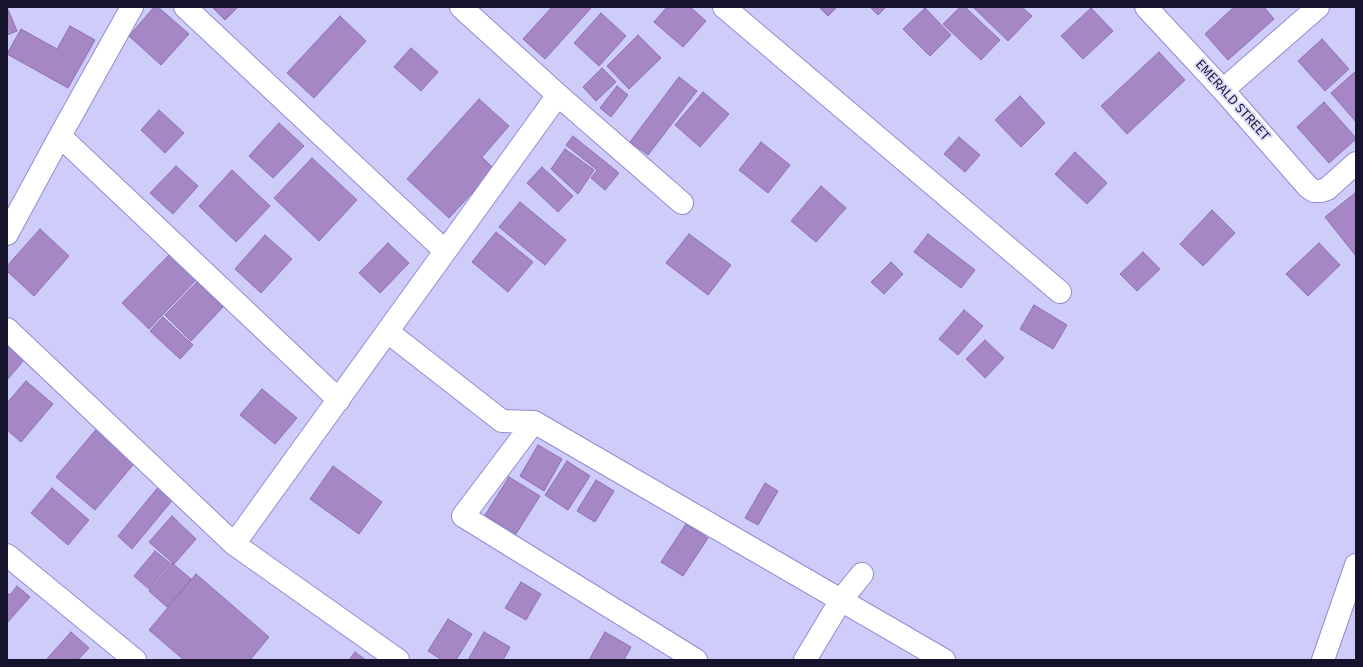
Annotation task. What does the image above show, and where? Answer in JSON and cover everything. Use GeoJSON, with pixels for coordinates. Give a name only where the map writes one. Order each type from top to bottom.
{"type":"FeatureCollection","features":[{"type":"Feature","properties":{"kind":"street"},"geometry":{"type":"LineString","coordinates":[[7,234],[132,7]]}},
{"type":"Feature","properties":{"kind":"street"},"geometry":{"type":"LineString","coordinates":[[185,7],[445,251]]}},
{"type":"Feature","properties":{"kind":"street"},"geometry":{"type":"LineString","coordinates":[[461,7],[558,95],[682,202]]}},
{"type":"Feature","properties":{"kind":"street"},"geometry":{"type":"LineString","coordinates":[[724,7],[1060,292]]}},
{"type":"Feature","properties":{"kind":"street","name":"EMERALD STREET"},"geometry":{"type":"LineString","coordinates":[[1146,7],[1223,90],[1308,187],[1314,191],[1321,191],[1327,188],[1356,163]]}},
{"type":"Feature","properties":{"kind":"street"},"geometry":{"type":"LineString","coordinates":[[1223,90],[1318,7]]}},
{"type":"Feature","properties":{"kind":"street"},"geometry":{"type":"LineString","coordinates":[[234,544],[558,95]]}},
{"type":"Feature","properties":{"kind":"street"},"geometry":{"type":"LineString","coordinates":[[60,136],[338,400]]}},
{"type":"Feature","properties":{"kind":"street"},"geometry":{"type":"LineString","coordinates":[[7,329],[234,544],[398,660]]}},
{"type":"Feature","properties":{"kind":"street"},"geometry":{"type":"LineString","coordinates":[[388,332],[502,421],[534,422],[944,660]]}},
{"type":"Feature","properties":{"kind":"street"},"geometry":{"type":"LineString","coordinates":[[534,422],[463,516],[696,660]]}},
{"type":"Feature","properties":{"kind":"street"},"geometry":{"type":"LineString","coordinates":[[7,555],[135,660]]}},
{"type":"Feature","properties":{"kind":"street"},"geometry":{"type":"LineString","coordinates":[[1323,660],[1356,565]]}},
{"type":"Feature","properties":{"kind":"street"},"geometry":{"type":"LineString","coordinates":[[805,660],[841,600],[862,574]]}},
{"type":"Feature","properties":{"kind":"building"},"geometry":{"type":"Polygon","coordinates":[[[7,7],[17,31],[7,35],[7,7]]]}},
{"type":"Feature","properties":{"kind":"building"},"geometry":{"type":"Polygon","coordinates":[[[154,7],[158,7],[189,34],[161,65],[129,36],[154,7]]]}},
{"type":"Feature","properties":{"kind":"building"},"geometry":{"type":"Polygon","coordinates":[[[212,7],[238,7],[225,20],[212,7]]]}},
{"type":"Feature","properties":{"kind":"building"},"geometry":{"type":"Polygon","coordinates":[[[552,7],[592,7],[545,59],[523,39],[552,7]]]}},
{"type":"Feature","properties":{"kind":"building"},"geometry":{"type":"Polygon","coordinates":[[[667,7],[690,7],[706,21],[683,47],[654,22],[667,7]]]}},
{"type":"Feature","properties":{"kind":"building"},"geometry":{"type":"Polygon","coordinates":[[[819,7],[837,7],[828,16],[819,7]]]}},
{"type":"Feature","properties":{"kind":"building"},"geometry":{"type":"Polygon","coordinates":[[[870,7],[886,7],[878,15],[870,7]]]}},
{"type":"Feature","properties":{"kind":"building"},"geometry":{"type":"Polygon","coordinates":[[[960,7],[965,7],[1000,40],[981,60],[943,24],[960,7]]]}},
{"type":"Feature","properties":{"kind":"building"},"geometry":{"type":"Polygon","coordinates":[[[973,7],[1022,7],[1032,16],[1008,41],[973,7]]]}},
{"type":"Feature","properties":{"kind":"building"},"geometry":{"type":"Polygon","coordinates":[[[1234,7],[1264,7],[1274,19],[1228,60],[1205,34],[1234,7]]]}},
{"type":"Feature","properties":{"kind":"building"},"geometry":{"type":"Polygon","coordinates":[[[925,8],[951,35],[930,56],[903,29],[925,8]]]}},
{"type":"Feature","properties":{"kind":"building"},"geometry":{"type":"Polygon","coordinates":[[[1091,8],[1113,31],[1083,59],[1061,36],[1091,8]]]}},
{"type":"Feature","properties":{"kind":"building"},"geometry":{"type":"Polygon","coordinates":[[[601,13],[626,36],[599,66],[574,43],[601,13]]]}},
{"type":"Feature","properties":{"kind":"building"},"geometry":{"type":"Polygon","coordinates":[[[340,16],[366,41],[314,98],[287,73],[340,16]]]}},
{"type":"Feature","properties":{"kind":"building"},"geometry":{"type":"Polygon","coordinates":[[[70,26],[95,40],[68,88],[7,54],[21,29],[57,49],[70,26]]]}},
{"type":"Feature","properties":{"kind":"building"},"geometry":{"type":"Polygon","coordinates":[[[638,35],[661,58],[629,89],[607,66],[638,35]]]}},
{"type":"Feature","properties":{"kind":"building"},"geometry":{"type":"Polygon","coordinates":[[[1322,39],[1349,69],[1325,91],[1298,61],[1322,39]]]}},
{"type":"Feature","properties":{"kind":"building"},"geometry":{"type":"Polygon","coordinates":[[[411,48],[438,72],[421,91],[394,67],[411,48]]]}},
{"type":"Feature","properties":{"kind":"building"},"geometry":{"type":"Polygon","coordinates":[[[1159,52],[1185,80],[1127,134],[1101,106],[1159,52]]]}},
{"type":"Feature","properties":{"kind":"building"},"geometry":{"type":"Polygon","coordinates":[[[602,68],[616,82],[596,101],[583,87],[602,68]]]}},
{"type":"Feature","properties":{"kind":"building"},"geometry":{"type":"Polygon","coordinates":[[[1356,71],[1356,122],[1331,93],[1356,71]]]}},
{"type":"Feature","properties":{"kind":"building"},"geometry":{"type":"Polygon","coordinates":[[[679,77],[697,91],[648,155],[630,142],[679,77]]]}},
{"type":"Feature","properties":{"kind":"building"},"geometry":{"type":"Polygon","coordinates":[[[617,86],[628,95],[611,117],[600,108],[617,86]]]}},
{"type":"Feature","properties":{"kind":"building"},"geometry":{"type":"Polygon","coordinates":[[[703,92],[729,114],[700,147],[675,125],[703,92]]]}},
{"type":"Feature","properties":{"kind":"building"},"geometry":{"type":"Polygon","coordinates":[[[1020,96],[1045,123],[1021,147],[995,120],[1020,96]]]}},
{"type":"Feature","properties":{"kind":"building"},"geometry":{"type":"Polygon","coordinates":[[[479,99],[509,126],[482,157],[494,169],[449,218],[407,179],[479,99]]]}},
{"type":"Feature","properties":{"kind":"building"},"geometry":{"type":"Polygon","coordinates":[[[1324,102],[1356,138],[1329,163],[1297,127],[1324,102]]]}},
{"type":"Feature","properties":{"kind":"building"},"geometry":{"type":"Polygon","coordinates":[[[159,110],[184,133],[165,153],[141,130],[159,110]]]}},
{"type":"Feature","properties":{"kind":"building"},"geometry":{"type":"Polygon","coordinates":[[[279,123],[304,146],[273,178],[249,156],[279,123]]]}},
{"type":"Feature","properties":{"kind":"building"},"geometry":{"type":"Polygon","coordinates":[[[573,136],[619,173],[605,190],[591,178],[597,170],[566,145],[573,136]]]}},
{"type":"Feature","properties":{"kind":"building"},"geometry":{"type":"Polygon","coordinates":[[[959,137],[980,155],[965,172],[944,154],[959,137]]]}},
{"type":"Feature","properties":{"kind":"building"},"geometry":{"type":"Polygon","coordinates":[[[761,142],[790,165],[768,193],[739,170],[761,142]]]}},
{"type":"Feature","properties":{"kind":"building"},"geometry":{"type":"Polygon","coordinates":[[[565,149],[594,170],[578,194],[551,169],[565,149]]]}},
{"type":"Feature","properties":{"kind":"building"},"geometry":{"type":"Polygon","coordinates":[[[1075,152],[1107,183],[1087,204],[1055,174],[1075,152]]]}},
{"type":"Feature","properties":{"kind":"building"},"geometry":{"type":"Polygon","coordinates":[[[312,158],[357,200],[319,241],[274,198],[312,158]]]}},
{"type":"Feature","properties":{"kind":"building"},"geometry":{"type":"Polygon","coordinates":[[[176,166],[198,186],[173,214],[150,193],[176,166]]]}},
{"type":"Feature","properties":{"kind":"building"},"geometry":{"type":"Polygon","coordinates":[[[542,167],[573,196],[558,212],[527,183],[542,167]]]}},
{"type":"Feature","properties":{"kind":"building"},"geometry":{"type":"Polygon","coordinates":[[[232,170],[270,206],[236,242],[199,206],[232,170]]]}},
{"type":"Feature","properties":{"kind":"building"},"geometry":{"type":"Polygon","coordinates":[[[821,186],[846,208],[816,242],[791,221],[821,186]]]}},
{"type":"Feature","properties":{"kind":"building"},"geometry":{"type":"Polygon","coordinates":[[[1355,193],[1356,194],[1356,256],[1325,217],[1355,193]]]}},
{"type":"Feature","properties":{"kind":"building"},"geometry":{"type":"Polygon","coordinates":[[[520,202],[566,240],[545,265],[499,227],[520,202]]]}},
{"type":"Feature","properties":{"kind":"building"},"geometry":{"type":"Polygon","coordinates":[[[1212,210],[1235,233],[1203,266],[1180,244],[1212,210]]]}},
{"type":"Feature","properties":{"kind":"building"},"geometry":{"type":"Polygon","coordinates":[[[40,229],[69,256],[34,296],[7,271],[7,266],[40,229]]]}},
{"type":"Feature","properties":{"kind":"building"},"geometry":{"type":"Polygon","coordinates":[[[496,232],[533,262],[508,292],[472,262],[496,232]]]}},
{"type":"Feature","properties":{"kind":"building"},"geometry":{"type":"Polygon","coordinates":[[[689,234],[731,265],[708,295],[666,263],[689,234]]]}},
{"type":"Feature","properties":{"kind":"building"},"geometry":{"type":"Polygon","coordinates":[[[928,234],[975,270],[961,288],[914,252],[928,234]]]}},
{"type":"Feature","properties":{"kind":"building"},"geometry":{"type":"Polygon","coordinates":[[[265,235],[292,259],[261,293],[235,269],[265,235]]]}},
{"type":"Feature","properties":{"kind":"building"},"geometry":{"type":"Polygon","coordinates":[[[388,243],[409,263],[380,293],[359,273],[388,243]]]}},
{"type":"Feature","properties":{"kind":"building"},"geometry":{"type":"Polygon","coordinates":[[[1319,243],[1340,265],[1308,296],[1286,274],[1319,243]]]}},
{"type":"Feature","properties":{"kind":"building"},"geometry":{"type":"Polygon","coordinates":[[[172,252],[198,278],[149,329],[122,303],[172,252]]]}},
{"type":"Feature","properties":{"kind":"building"},"geometry":{"type":"Polygon","coordinates":[[[1143,252],[1160,269],[1137,291],[1120,274],[1143,252]]]}},
{"type":"Feature","properties":{"kind":"building"},"geometry":{"type":"Polygon","coordinates":[[[891,262],[903,274],[884,294],[871,282],[891,262]]]}},
{"type":"Feature","properties":{"kind":"building"},"geometry":{"type":"Polygon","coordinates":[[[197,282],[223,307],[191,341],[165,315],[197,282]]]}},
{"type":"Feature","properties":{"kind":"building"},"geometry":{"type":"Polygon","coordinates":[[[1034,305],[1067,325],[1053,349],[1020,329],[1034,305]]]}},
{"type":"Feature","properties":{"kind":"building"},"geometry":{"type":"Polygon","coordinates":[[[964,310],[983,326],[958,355],[939,339],[964,310]]]}},
{"type":"Feature","properties":{"kind":"building"},"geometry":{"type":"Polygon","coordinates":[[[163,317],[193,345],[180,359],[150,331],[163,317]]]}},
{"type":"Feature","properties":{"kind":"building"},"geometry":{"type":"Polygon","coordinates":[[[985,340],[1004,358],[985,378],[966,359],[985,340]]]}},
{"type":"Feature","properties":{"kind":"building"},"geometry":{"type":"Polygon","coordinates":[[[7,346],[24,360],[7,380],[7,346]]]}},
{"type":"Feature","properties":{"kind":"building"},"geometry":{"type":"Polygon","coordinates":[[[26,381],[53,404],[21,442],[7,430],[7,403],[26,381]]]}},
{"type":"Feature","properties":{"kind":"building"},"geometry":{"type":"Polygon","coordinates":[[[262,389],[297,418],[275,444],[240,415],[262,389]]]}},
{"type":"Feature","properties":{"kind":"building"},"geometry":{"type":"Polygon","coordinates":[[[99,426],[138,459],[95,510],[56,477],[99,426]]]}},
{"type":"Feature","properties":{"kind":"building"},"geometry":{"type":"Polygon","coordinates":[[[538,445],[562,459],[544,491],[520,476],[538,445]]]}},
{"type":"Feature","properties":{"kind":"building"},"geometry":{"type":"Polygon","coordinates":[[[567,461],[590,476],[568,510],[545,495],[567,461]]]}},
{"type":"Feature","properties":{"kind":"building"},"geometry":{"type":"Polygon","coordinates":[[[333,466],[382,502],[359,534],[310,499],[333,466]]]}},
{"type":"Feature","properties":{"kind":"building"},"geometry":{"type":"Polygon","coordinates":[[[509,477],[540,496],[516,534],[485,515],[509,477]]]}},
{"type":"Feature","properties":{"kind":"building"},"geometry":{"type":"Polygon","coordinates":[[[596,480],[614,491],[595,522],[577,511],[596,480]]]}},
{"type":"Feature","properties":{"kind":"building"},"geometry":{"type":"Polygon","coordinates":[[[765,483],[778,491],[758,525],[745,518],[765,483]]]}},
{"type":"Feature","properties":{"kind":"building"},"geometry":{"type":"Polygon","coordinates":[[[160,485],[175,497],[132,549],[118,536],[160,485]]]}},
{"type":"Feature","properties":{"kind":"building"},"geometry":{"type":"Polygon","coordinates":[[[52,488],[89,520],[68,545],[31,513],[52,488]]]}},
{"type":"Feature","properties":{"kind":"building"},"geometry":{"type":"Polygon","coordinates":[[[172,516],[196,539],[174,564],[149,542],[172,516]]]}},
{"type":"Feature","properties":{"kind":"building"},"geometry":{"type":"Polygon","coordinates":[[[686,524],[708,538],[683,576],[661,562],[686,524]]]}},
{"type":"Feature","properties":{"kind":"building"},"geometry":{"type":"Polygon","coordinates":[[[155,551],[170,563],[149,589],[134,576],[155,551]]]}},
{"type":"Feature","properties":{"kind":"building"},"geometry":{"type":"Polygon","coordinates":[[[172,563],[191,579],[167,607],[149,591],[172,563]]]}},
{"type":"Feature","properties":{"kind":"building"},"geometry":{"type":"Polygon","coordinates":[[[196,574],[269,637],[250,660],[184,660],[149,630],[196,574]]]}},
{"type":"Feature","properties":{"kind":"building"},"geometry":{"type":"Polygon","coordinates":[[[521,582],[541,594],[526,620],[505,608],[521,582]]]}},
{"type":"Feature","properties":{"kind":"building"},"geometry":{"type":"Polygon","coordinates":[[[17,586],[30,597],[7,623],[7,593],[10,595],[17,586]]]}},
{"type":"Feature","properties":{"kind":"building"},"geometry":{"type":"Polygon","coordinates":[[[448,619],[472,634],[456,660],[442,660],[428,651],[448,619]]]}},
{"type":"Feature","properties":{"kind":"building"},"geometry":{"type":"Polygon","coordinates":[[[71,632],[89,648],[78,660],[46,660],[71,632]]]}},
{"type":"Feature","properties":{"kind":"building"},"geometry":{"type":"Polygon","coordinates":[[[484,632],[510,647],[503,660],[468,660],[484,632]]]}},
{"type":"Feature","properties":{"kind":"building"},"geometry":{"type":"Polygon","coordinates":[[[605,632],[631,647],[624,660],[589,660],[605,632]]]}},
{"type":"Feature","properties":{"kind":"building"},"geometry":{"type":"Polygon","coordinates":[[[355,652],[366,660],[349,660],[355,652]]]}}]}
